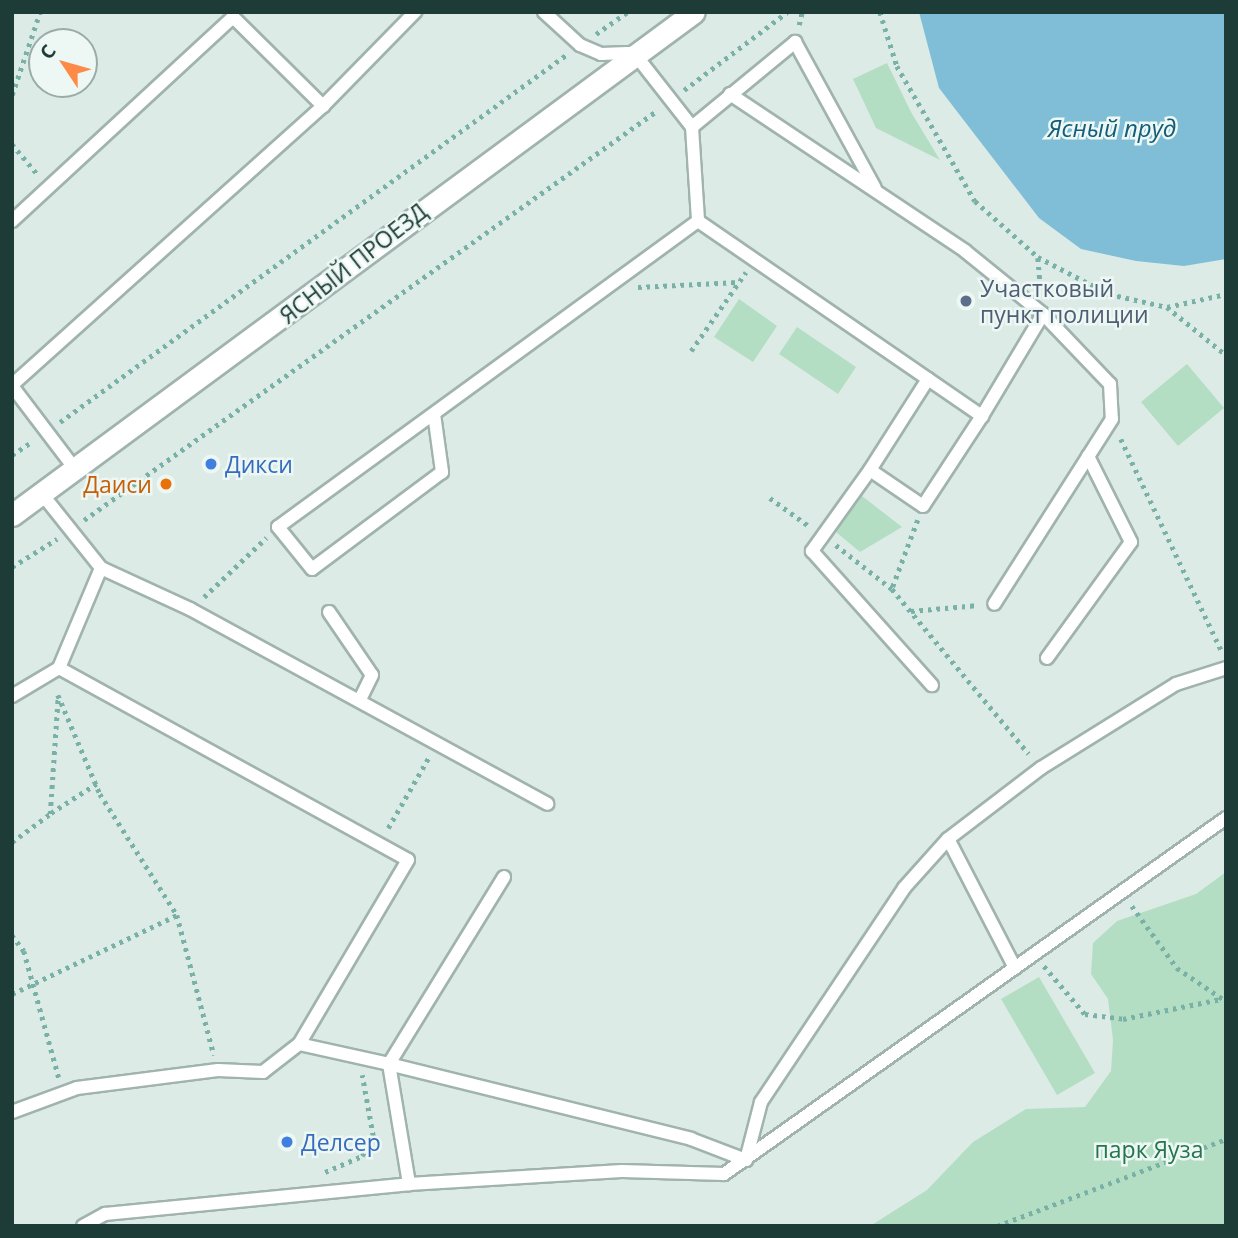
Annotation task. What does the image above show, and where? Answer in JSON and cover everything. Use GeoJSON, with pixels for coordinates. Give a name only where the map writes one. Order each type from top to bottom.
{"type":"FeatureCollection","features":[{"type":"Feature","properties":{"kind":"street","name":"ЯСНЫЙ ПРОЕЗД"},"geometry":{"type":"LineString","coordinates":[[12,515],[634,53],[694,12]]}},
{"type":"Feature","properties":{"kind":"lane"},"geometry":{"type":"LineString","coordinates":[[75,469],[12,385],[323,106],[415,12]]}},
{"type":"Feature","properties":{"kind":"lane"},"geometry":{"type":"LineString","coordinates":[[544,12],[580,45],[601,54],[634,53],[692,127],[698,221]]}},
{"type":"Feature","properties":{"kind":"lane"},"geometry":{"type":"LineString","coordinates":[[12,221],[235,15],[323,106]]}},
{"type":"Feature","properties":{"kind":"lane"},"geometry":{"type":"LineString","coordinates":[[692,127],[795,42],[876,190]]}},
{"type":"Feature","properties":{"kind":"lane"},"geometry":{"type":"LineString","coordinates":[[730,94],[876,190],[1043,314],[1110,384],[1112,419],[994,604]]}},
{"type":"Feature","properties":{"kind":"lane"},"geometry":{"type":"LineString","coordinates":[[698,221],[982,416]]}},
{"type":"Feature","properties":{"kind":"lane"},"geometry":{"type":"LineString","coordinates":[[434,414],[442,472],[312,569],[278,527],[698,221]]}},
{"type":"Feature","properties":{"kind":"lane"},"geometry":{"type":"LineString","coordinates":[[870,470],[923,506],[982,416],[1043,314]]}},
{"type":"Feature","properties":{"kind":"lane"},"geometry":{"type":"LineString","coordinates":[[928,379],[870,470],[812,551],[932,685]]}},
{"type":"Feature","properties":{"kind":"lane"},"geometry":{"type":"LineString","coordinates":[[1047,658],[1132,542],[1088,456]]}},
{"type":"Feature","properties":{"kind":"lane"},"geometry":{"type":"LineString","coordinates":[[42,494],[101,568],[190,609],[360,700],[435,746],[547,804]]}},
{"type":"Feature","properties":{"kind":"lane"},"geometry":{"type":"LineString","coordinates":[[12,696],[60,668],[101,568]]}},
{"type":"Feature","properties":{"kind":"lane"},"geometry":{"type":"LineString","coordinates":[[329,612],[372,675],[360,700]]}},
{"type":"Feature","properties":{"kind":"lane"},"geometry":{"type":"LineString","coordinates":[[12,1112],[63,1093],[218,1070],[263,1072],[299,1044],[408,860],[60,668]]}},
{"type":"Feature","properties":{"kind":"lane"},"geometry":{"type":"LineString","coordinates":[[746,1160],[761,1102],[904,888],[948,839],[1041,768],[1176,684],[1226,668]]}},
{"type":"Feature","properties":{"kind":"lane"},"geometry":{"type":"LineString","coordinates":[[83,1226],[105,1214],[409,1184],[622,1171],[724,1174],[1226,818]]}},
{"type":"Feature","properties":{"kind":"lane"},"geometry":{"type":"LineString","coordinates":[[948,839],[1014,968]]}},
{"type":"Feature","properties":{"kind":"lane"},"geometry":{"type":"LineString","coordinates":[[409,1184],[389,1064],[504,877]]}},
{"type":"Feature","properties":{"kind":"lane"},"geometry":{"type":"LineString","coordinates":[[299,1044],[691,1139],[746,1160]]}},
{"type":"Feature","properties":{"kind":"path"},"geometry":{"type":"LineString","coordinates":[[12,455],[627,12]]}},
{"type":"Feature","properties":{"kind":"path"},"geometry":{"type":"LineString","coordinates":[[12,567],[69,531],[671,100],[787,12]]}},
{"type":"Feature","properties":{"kind":"path"},"geometry":{"type":"LineString","coordinates":[[880,12],[902,76],[975,201],[1038,257],[1109,294],[1167,307],[1226,294]]}},
{"type":"Feature","properties":{"kind":"path"},"geometry":{"type":"LineString","coordinates":[[12,94],[39,13]]}},
{"type":"Feature","properties":{"kind":"path"},"geometry":{"type":"LineString","coordinates":[[12,144],[49,187]]}},
{"type":"Feature","properties":{"kind":"path"},"geometry":{"type":"LineString","coordinates":[[691,351],[755,260]]}},
{"type":"Feature","properties":{"kind":"path"},"geometry":{"type":"LineString","coordinates":[[606,288],[739,282]]}},
{"type":"Feature","properties":{"kind":"path"},"geometry":{"type":"LineString","coordinates":[[1167,307],[1226,355]]}},
{"type":"Feature","properties":{"kind":"path"},"geometry":{"type":"LineString","coordinates":[[1112,419],[1226,660]]}},
{"type":"Feature","properties":{"kind":"path"},"geometry":{"type":"LineString","coordinates":[[770,498],[892,589],[1041,768]]}},
{"type":"Feature","properties":{"kind":"path"},"geometry":{"type":"LineString","coordinates":[[892,589],[923,506]]}},
{"type":"Feature","properties":{"kind":"path"},"geometry":{"type":"LineString","coordinates":[[190,609],[278,527]]}},
{"type":"Feature","properties":{"kind":"path"},"geometry":{"type":"LineString","coordinates":[[911,611],[994,604]]}},
{"type":"Feature","properties":{"kind":"path"},"geometry":{"type":"LineString","coordinates":[[50,814],[60,668]]}},
{"type":"Feature","properties":{"kind":"path"},"geometry":{"type":"LineString","coordinates":[[58,695],[96,784],[177,915],[218,1070]]}},
{"type":"Feature","properties":{"kind":"path"},"geometry":{"type":"LineString","coordinates":[[379,844],[435,746]]}},
{"type":"Feature","properties":{"kind":"path"},"geometry":{"type":"LineString","coordinates":[[12,842],[96,784]]}},
{"type":"Feature","properties":{"kind":"path"},"geometry":{"type":"LineString","coordinates":[[1122,892],[1177,968],[1224,1000]]}},
{"type":"Feature","properties":{"kind":"path"},"geometry":{"type":"LineString","coordinates":[[12,994],[177,915]]}},
{"type":"Feature","properties":{"kind":"path"},"geometry":{"type":"LineString","coordinates":[[12,935],[33,984],[63,1093]]}},
{"type":"Feature","properties":{"kind":"path"},"geometry":{"type":"LineString","coordinates":[[1035,953],[1085,1014],[1123,1020],[1224,1000]]}},
{"type":"Feature","properties":{"kind":"path"},"geometry":{"type":"LineString","coordinates":[[317,1173],[362,1156],[373,1136],[360,1059]]}},
{"type":"Feature","properties":{"kind":"path"},"geometry":{"type":"LineString","coordinates":[[997,1226],[1226,1139]]}},
{"type":"Feature","properties":{"kind":"green space"},"geometry":{"type":"Polygon","coordinates":[[[887,63],[911,112],[940,160],[876,128],[853,79],[887,63]]]}},
{"type":"Feature","properties":{"kind":"green space"},"geometry":{"type":"Polygon","coordinates":[[[739,299],[777,326],[753,362],[714,337],[739,299]]]}},
{"type":"Feature","properties":{"kind":"green space"},"geometry":{"type":"Polygon","coordinates":[[[797,327],[856,367],[838,394],[779,354],[797,327]]]}},
{"type":"Feature","properties":{"kind":"green space"},"geometry":{"type":"Polygon","coordinates":[[[1187,364],[1224,408],[1178,446],[1141,402],[1187,364]]]}},
{"type":"Feature","properties":{"kind":"green space"},"geometry":{"type":"Polygon","coordinates":[[[862,496],[902,527],[860,552],[836,532],[862,496]]]}},
{"type":"Feature","properties":{"kind":"green space","name":"парк Яуза"},"geometry":{"type":"Polygon","coordinates":[[[1226,872],[1226,1226],[870,1226],[927,1190],[973,1142],[1026,1109],[1085,1107],[1111,1071],[1113,1040],[1108,999],[1091,974],[1093,943],[1117,921],[1196,894],[1226,872]]]}},
{"type":"Feature","properties":{"kind":"green space"},"geometry":{"type":"Polygon","coordinates":[[[1039,977],[1095,1073],[1057,1095],[1001,999],[1039,977]]]}},
{"type":"Feature","properties":{"kind":"water","name":"Ясный пруд"},"geometry":{"type":"Polygon","coordinates":[[[919,12],[1226,12],[1226,259],[1184,266],[1136,261],[1081,249],[1039,218],[939,88],[919,12]]]}},
{"type":"Feature","properties":{"kind":"place","name":"Участковый пункт полиции"},"geometry":{"type":"Point","coordinates":[966,301]}},
{"type":"Feature","properties":{"kind":"place","name":"Дикси"},"geometry":{"type":"Point","coordinates":[211,464]}},
{"type":"Feature","properties":{"kind":"place","name":"Даиси"},"geometry":{"type":"Point","coordinates":[166,484]}},
{"type":"Feature","properties":{"kind":"place","name":"Делсер"},"geometry":{"type":"Point","coordinates":[287,1142]}}]}
